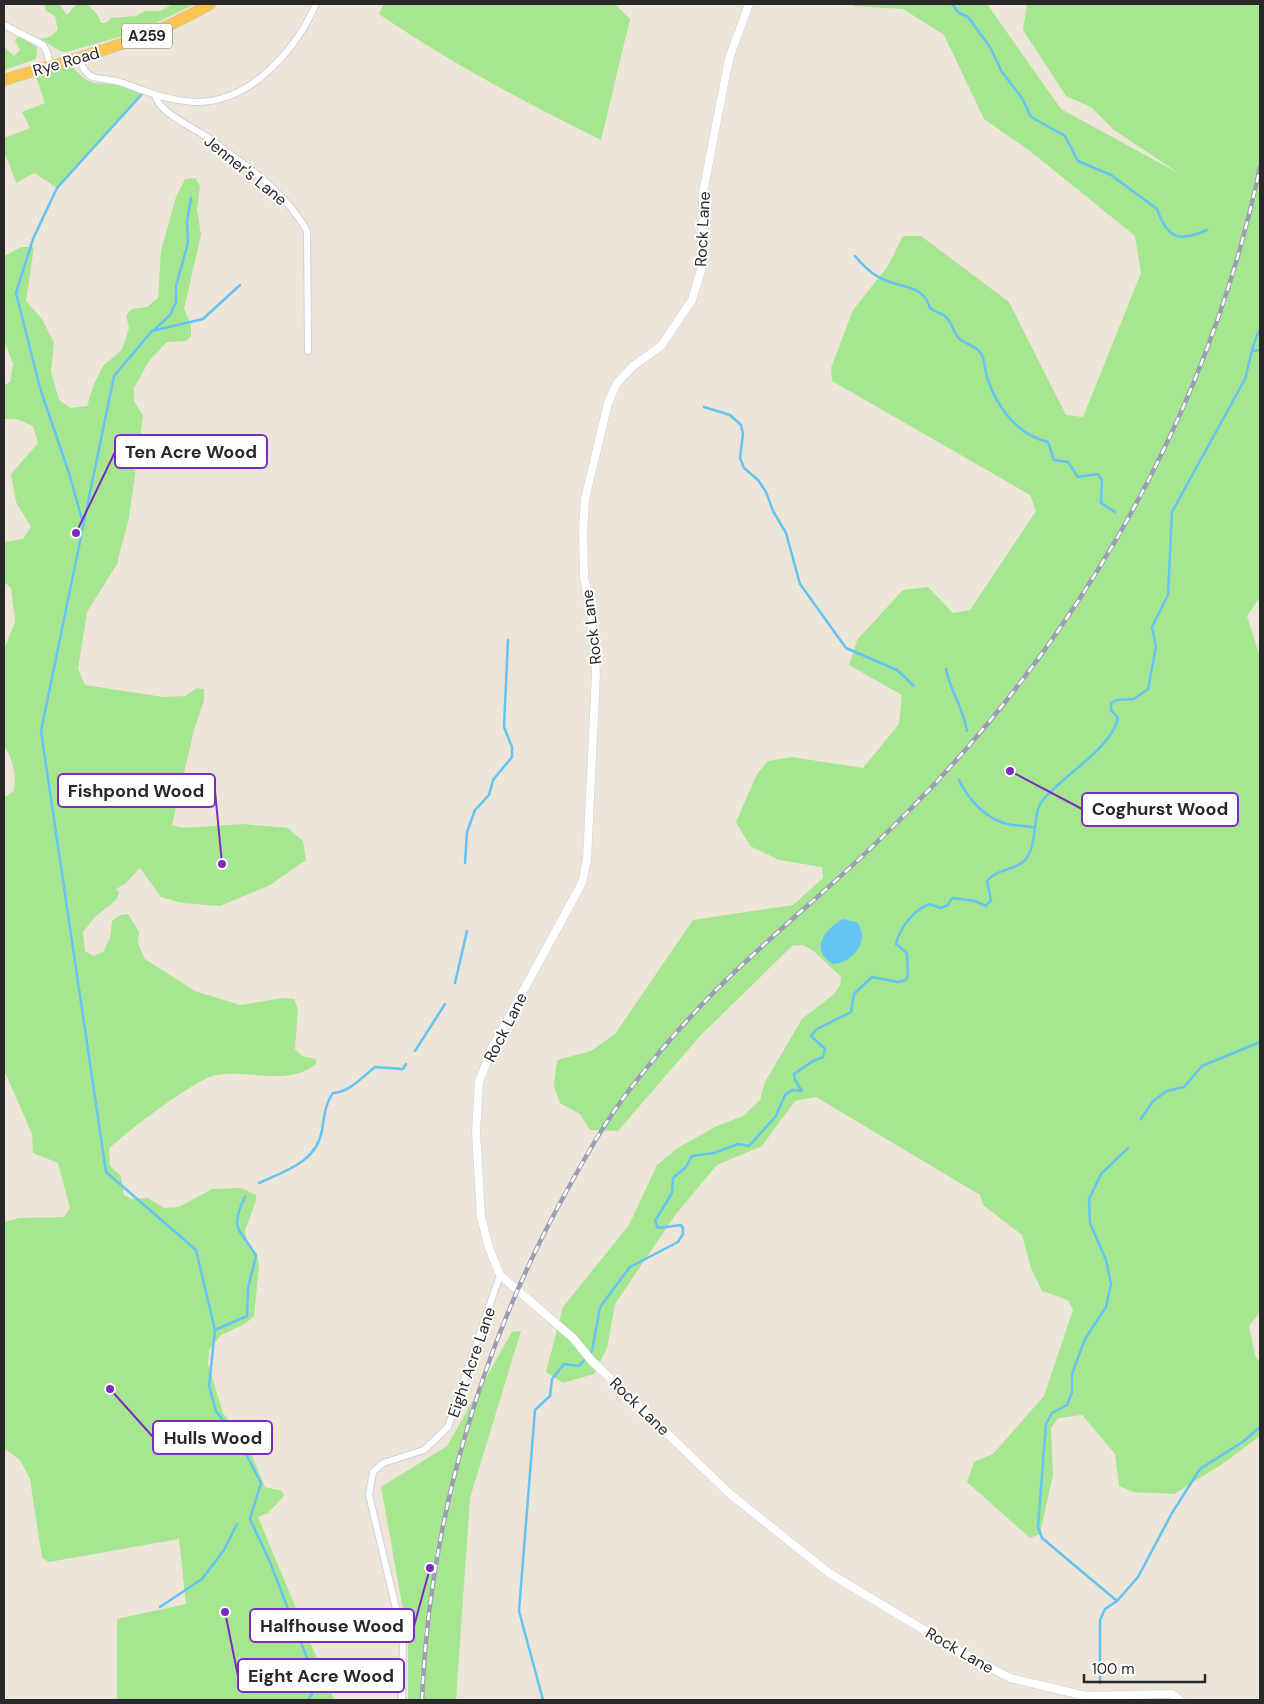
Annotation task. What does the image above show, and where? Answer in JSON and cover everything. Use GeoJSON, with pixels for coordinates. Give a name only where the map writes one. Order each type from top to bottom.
{"type":"FeatureCollection","features":[{"type":"Feature","properties":{"kind":"highway","name":"Rye Road"},"geometry":{"type":"LineString","coordinates":[[4,80],[156,32],[210,4]]}},
{"type":"Feature","properties":{"kind":"street"},"geometry":{"type":"LineString","coordinates":[[79,57],[82,69],[90,77],[120,82],[156,97],[202,102],[223,98],[237,92],[276,64],[310,18],[316,4]]}},
{"type":"Feature","properties":{"kind":"street","name":"Rock Lane"},"geometry":{"type":"LineString","coordinates":[[749,4],[729,59],[715,130],[704,193],[702,267],[692,300],[661,346],[633,366],[617,382],[608,403],[585,499],[583,530],[584,577],[592,620],[596,673],[587,860],[582,883],[492,1048],[479,1082],[476,1111],[481,1217],[489,1248],[500,1275],[573,1338],[591,1360],[730,1494],[829,1573],[954,1648],[1010,1678],[1086,1696],[1172,1694],[1180,1700]]}},
{"type":"Feature","properties":{"kind":"street"},"geometry":{"type":"LineString","coordinates":[[4,25],[43,46],[47,52],[50,65]]}},
{"type":"Feature","properties":{"kind":"street","name":"Jenner's Lane"},"geometry":{"type":"LineString","coordinates":[[156,97],[162,107],[209,138],[254,173],[298,215],[308,232],[308,351]]}},
{"type":"Feature","properties":{"kind":"street","name":"Eight Acre Lane"},"geometry":{"type":"LineString","coordinates":[[402,1700],[403,1638],[369,1495],[370,1482],[373,1472],[383,1463],[424,1450],[448,1427],[500,1275]]}},
{"type":"Feature","properties":{"kind":"green space"},"geometry":{"type":"Polygon","coordinates":[[[44,4],[59,4],[67,15],[77,4],[87,4],[97,14],[101,23],[106,23],[111,18],[136,16],[145,11],[160,11],[173,4],[195,4],[137,32],[66,52],[60,51],[40,39],[50,37],[58,30],[55,16],[46,11],[44,4]]]}},
{"type":"Feature","properties":{"kind":"green space"},"geometry":{"type":"Polygon","coordinates":[[[384,4],[615,4],[630,19],[601,140],[515,96],[432,49],[379,14],[384,4]]]}},
{"type":"Feature","properties":{"kind":"green space"},"geometry":{"type":"Polygon","coordinates":[[[851,4],[987,4],[1061,109],[1180,174],[1114,130],[1091,107],[1066,96],[1023,30],[1027,4],[1260,4],[1260,597],[1247,616],[1260,657],[1260,1312],[1249,1326],[1255,1355],[1260,1364],[1260,1436],[1221,1465],[1174,1494],[1133,1492],[1119,1486],[1115,1454],[1082,1415],[1058,1418],[1051,1428],[1053,1475],[1040,1534],[1030,1538],[967,1482],[974,1462],[993,1454],[1044,1396],[1073,1310],[1068,1300],[1042,1291],[1031,1268],[1022,1235],[983,1205],[980,1195],[816,1097],[795,1101],[762,1146],[717,1165],[676,1214],[615,1304],[607,1348],[594,1374],[563,1383],[546,1372],[563,1307],[629,1225],[657,1165],[679,1147],[715,1127],[743,1116],[760,1100],[765,1082],[802,1019],[834,994],[840,985],[841,977],[815,952],[803,945],[792,946],[700,1036],[618,1131],[590,1130],[580,1114],[560,1103],[554,1086],[557,1060],[591,1051],[615,1034],[693,920],[793,905],[823,878],[822,867],[779,860],[750,846],[736,822],[757,774],[768,761],[792,757],[863,768],[899,724],[902,695],[849,665],[857,640],[903,590],[928,587],[953,613],[970,610],[1036,511],[1030,495],[832,381],[831,368],[853,310],[888,266],[903,236],[921,236],[1009,302],[1066,415],[1083,417],[1141,273],[1135,236],[1030,151],[984,119],[944,35],[903,9],[854,6],[851,4]]]}},
{"type":"Feature","properties":{"kind":"green space"},"geometry":{"type":"Polygon","coordinates":[[[18,36],[37,47],[36,59],[4,70],[4,47],[14,56],[20,50],[15,41],[18,36]]]}},
{"type":"Feature","properties":{"kind":"green space"},"geometry":{"type":"Polygon","coordinates":[[[71,66],[85,79],[94,83],[113,84],[143,93],[57,188],[34,173],[16,183],[4,151],[4,138],[30,128],[22,112],[45,103],[36,77],[71,66]]]}},
{"type":"Feature","properties":{"kind":"green space"},"geometry":{"type":"Polygon","coordinates":[[[195,178],[200,186],[197,209],[201,235],[184,309],[191,325],[191,336],[186,341],[167,342],[149,361],[134,388],[134,401],[143,416],[129,518],[117,564],[87,612],[78,669],[85,685],[163,697],[185,696],[197,688],[204,689],[204,701],[194,730],[172,825],[183,828],[243,824],[288,828],[303,841],[306,860],[270,885],[220,906],[182,903],[161,897],[140,868],[125,884],[116,889],[119,893],[116,900],[96,916],[83,932],[85,951],[93,956],[103,952],[110,938],[112,921],[120,915],[128,914],[139,932],[138,944],[145,959],[195,991],[240,1005],[283,998],[294,999],[298,1009],[295,1049],[302,1056],[316,1059],[316,1064],[305,1071],[293,1075],[229,1074],[207,1078],[177,1096],[109,1149],[110,1166],[121,1176],[124,1195],[132,1199],[148,1198],[164,1208],[179,1207],[212,1189],[242,1188],[256,1195],[245,1231],[248,1243],[257,1254],[259,1267],[254,1316],[245,1324],[221,1335],[209,1350],[208,1364],[223,1413],[248,1446],[265,1487],[282,1491],[284,1496],[268,1513],[258,1517],[334,1699],[332,1700],[117,1700],[117,1619],[186,1604],[179,1539],[49,1562],[42,1558],[30,1479],[20,1460],[4,1448],[4,1222],[19,1218],[64,1217],[70,1208],[58,1163],[33,1153],[32,1134],[4,1070],[4,798],[14,791],[15,779],[12,761],[4,745],[4,650],[15,622],[11,588],[4,582],[4,542],[23,539],[31,527],[16,502],[11,474],[38,443],[33,426],[17,419],[4,419],[4,386],[10,382],[13,364],[4,340],[4,256],[21,247],[34,247],[26,301],[42,319],[54,343],[51,371],[59,400],[71,408],[87,406],[94,384],[103,366],[122,350],[129,328],[126,315],[132,309],[147,307],[158,298],[161,251],[176,197],[185,179],[195,178]]]}},
{"type":"Feature","properties":{"kind":"green space"},"geometry":{"type":"Polygon","coordinates":[[[521,1331],[470,1498],[456,1700],[408,1700],[408,1637],[381,1487],[447,1446],[512,1332],[521,1331]]]}},
{"type":"Feature","properties":{"kind":"water"},"geometry":{"type":"Polygon","coordinates":[[[842,919],[857,922],[861,929],[861,943],[847,960],[833,964],[822,952],[822,940],[830,929],[842,919]]]}},
{"type":"Feature","properties":{"kind":"waterway"},"geometry":{"type":"LineString","coordinates":[[952,4],[959,13],[968,17],[990,47],[1002,72],[1022,98],[1031,117],[1065,136],[1078,161],[1111,175],[1157,209],[1166,227],[1176,236],[1189,236],[1207,230]]}},
{"type":"Feature","properties":{"kind":"waterway"},"geometry":{"type":"LineString","coordinates":[[83,523],[69,473],[40,388],[16,293],[33,239],[57,188],[143,93]]}},
{"type":"Feature","properties":{"kind":"waterway"},"geometry":{"type":"LineString","coordinates":[[153,331],[170,315],[176,302],[176,286],[188,243],[187,221],[191,198]]}},
{"type":"Feature","properties":{"kind":"waterway"},"geometry":{"type":"LineString","coordinates":[[855,256],[866,268],[880,278],[919,292],[924,296],[930,308],[943,314],[950,322],[956,335],[978,350],[982,355],[991,388],[1009,418],[1027,433],[1048,442],[1054,460],[1068,462],[1078,477],[1098,474],[1102,481],[1101,503],[1115,512]]}},
{"type":"Feature","properties":{"kind":"waterway"},"geometry":{"type":"LineString","coordinates":[[240,285],[203,319],[152,331],[114,376],[41,731],[106,1172],[196,1250],[215,1330],[209,1386],[216,1411],[243,1448],[261,1483],[250,1519],[270,1562],[312,1671],[312,1694],[308,1700]]}},
{"type":"Feature","properties":{"kind":"waterway"},"geometry":{"type":"LineString","coordinates":[[543,1700],[519,1611],[535,1410],[550,1396],[552,1379],[564,1364],[579,1366],[592,1351],[600,1307],[630,1267],[678,1242],[683,1234],[681,1225],[658,1228],[655,1221],[672,1193],[673,1178],[686,1167],[692,1156],[714,1153],[738,1144],[749,1146],[776,1116],[785,1095],[792,1090],[802,1091],[795,1080],[794,1074],[813,1061],[823,1057],[825,1049],[811,1036],[817,1029],[851,1012],[854,994],[872,977],[898,982],[906,980],[908,974],[907,953],[896,944],[904,926],[913,915],[929,904],[941,908],[948,905],[952,898],[975,901],[986,906],[991,900],[987,881],[996,874],[1016,867],[1029,855],[1032,848],[1037,813],[1043,800],[1097,751],[1114,729],[1118,718],[1111,710],[1111,703],[1117,700],[1134,699],[1148,689],[1156,647],[1152,627],[1168,595],[1172,512],[1245,379],[1253,346],[1260,330]]}},
{"type":"Feature","properties":{"kind":"waterway"},"geometry":{"type":"LineString","coordinates":[[1253,351],[1260,350]]}},
{"type":"Feature","properties":{"kind":"waterway"},"geometry":{"type":"LineString","coordinates":[[704,407],[730,415],[741,425],[743,434],[740,458],[744,468],[758,480],[766,492],[773,511],[786,533],[800,584],[846,648],[897,670],[914,686]]}},
{"type":"Feature","properties":{"kind":"waterway"},"geometry":{"type":"LineString","coordinates":[[465,863],[467,832],[475,810],[489,795],[493,780],[512,757],[512,747],[504,727],[508,640]]}},
{"type":"Feature","properties":{"kind":"waterway"},"geometry":{"type":"LineString","coordinates":[[946,669],[967,731]]}},
{"type":"Feature","properties":{"kind":"waterway"},"geometry":{"type":"LineString","coordinates":[[959,780],[967,794],[978,807],[992,818],[1007,824],[1035,828]]}},
{"type":"Feature","properties":{"kind":"waterway"},"geometry":{"type":"LineString","coordinates":[[455,983],[467,931]]}},
{"type":"Feature","properties":{"kind":"waterway"},"geometry":{"type":"LineString","coordinates":[[415,1051],[445,1004]]}},
{"type":"Feature","properties":{"kind":"waterway"},"geometry":{"type":"LineString","coordinates":[[1141,1119],[1153,1101],[1167,1091],[1184,1087],[1202,1066],[1260,1042]]}},
{"type":"Feature","properties":{"kind":"waterway"},"geometry":{"type":"LineString","coordinates":[[259,1183],[298,1164],[314,1150],[319,1141],[324,1116],[333,1093],[350,1087],[375,1067],[403,1069],[406,1064]]}},
{"type":"Feature","properties":{"kind":"waterway"},"geometry":{"type":"LineString","coordinates":[[1117,1601],[1042,1538],[1038,1527],[1046,1424],[1052,1413],[1067,1405],[1072,1392],[1072,1374],[1085,1339],[1106,1307],[1111,1284],[1106,1260],[1090,1223],[1089,1199],[1101,1174],[1128,1148]]}},
{"type":"Feature","properties":{"kind":"waterway"},"geometry":{"type":"LineString","coordinates":[[215,1330],[247,1316],[248,1288],[256,1256],[238,1229],[237,1224],[237,1217],[245,1197]]}},
{"type":"Feature","properties":{"kind":"waterway"},"geometry":{"type":"LineString","coordinates":[[1100,1683],[1100,1620],[1105,1609],[1117,1601],[1138,1577],[1172,1513],[1200,1469],[1244,1441],[1260,1427]]}},
{"type":"Feature","properties":{"kind":"waterway"},"geometry":{"type":"LineString","coordinates":[[160,1607],[202,1579],[224,1550],[237,1524]]}},
{"type":"Feature","properties":{"kind":"railway"},"geometry":{"type":"LineString","coordinates":[[422,1700],[427,1633],[436,1566],[449,1500],[466,1434],[486,1369],[511,1306],[539,1245],[570,1185],[619,1104],[671,1038],[720,986],[874,845],[943,774],[1008,699],[1066,619],[1119,535],[1165,447],[1204,357],[1236,263],[1260,167]]}},
{"type":"Feature","properties":{"kind":"place","name":"Ten Acre Wood"},"geometry":{"type":"Point","coordinates":[76,533]}},
{"type":"Feature","properties":{"kind":"place","name":"Coghurst Wood"},"geometry":{"type":"Point","coordinates":[1010,771]}},
{"type":"Feature","properties":{"kind":"place","name":"Fishpond Wood"},"geometry":{"type":"Point","coordinates":[222,864]}},
{"type":"Feature","properties":{"kind":"place","name":"Hulls Wood"},"geometry":{"type":"Point","coordinates":[110,1389]}},
{"type":"Feature","properties":{"kind":"place","name":"Halfhouse Wood"},"geometry":{"type":"Point","coordinates":[430,1568]}},
{"type":"Feature","properties":{"kind":"place","name":"Eight Acre Wood"},"geometry":{"type":"Point","coordinates":[225,1612]}}]}
